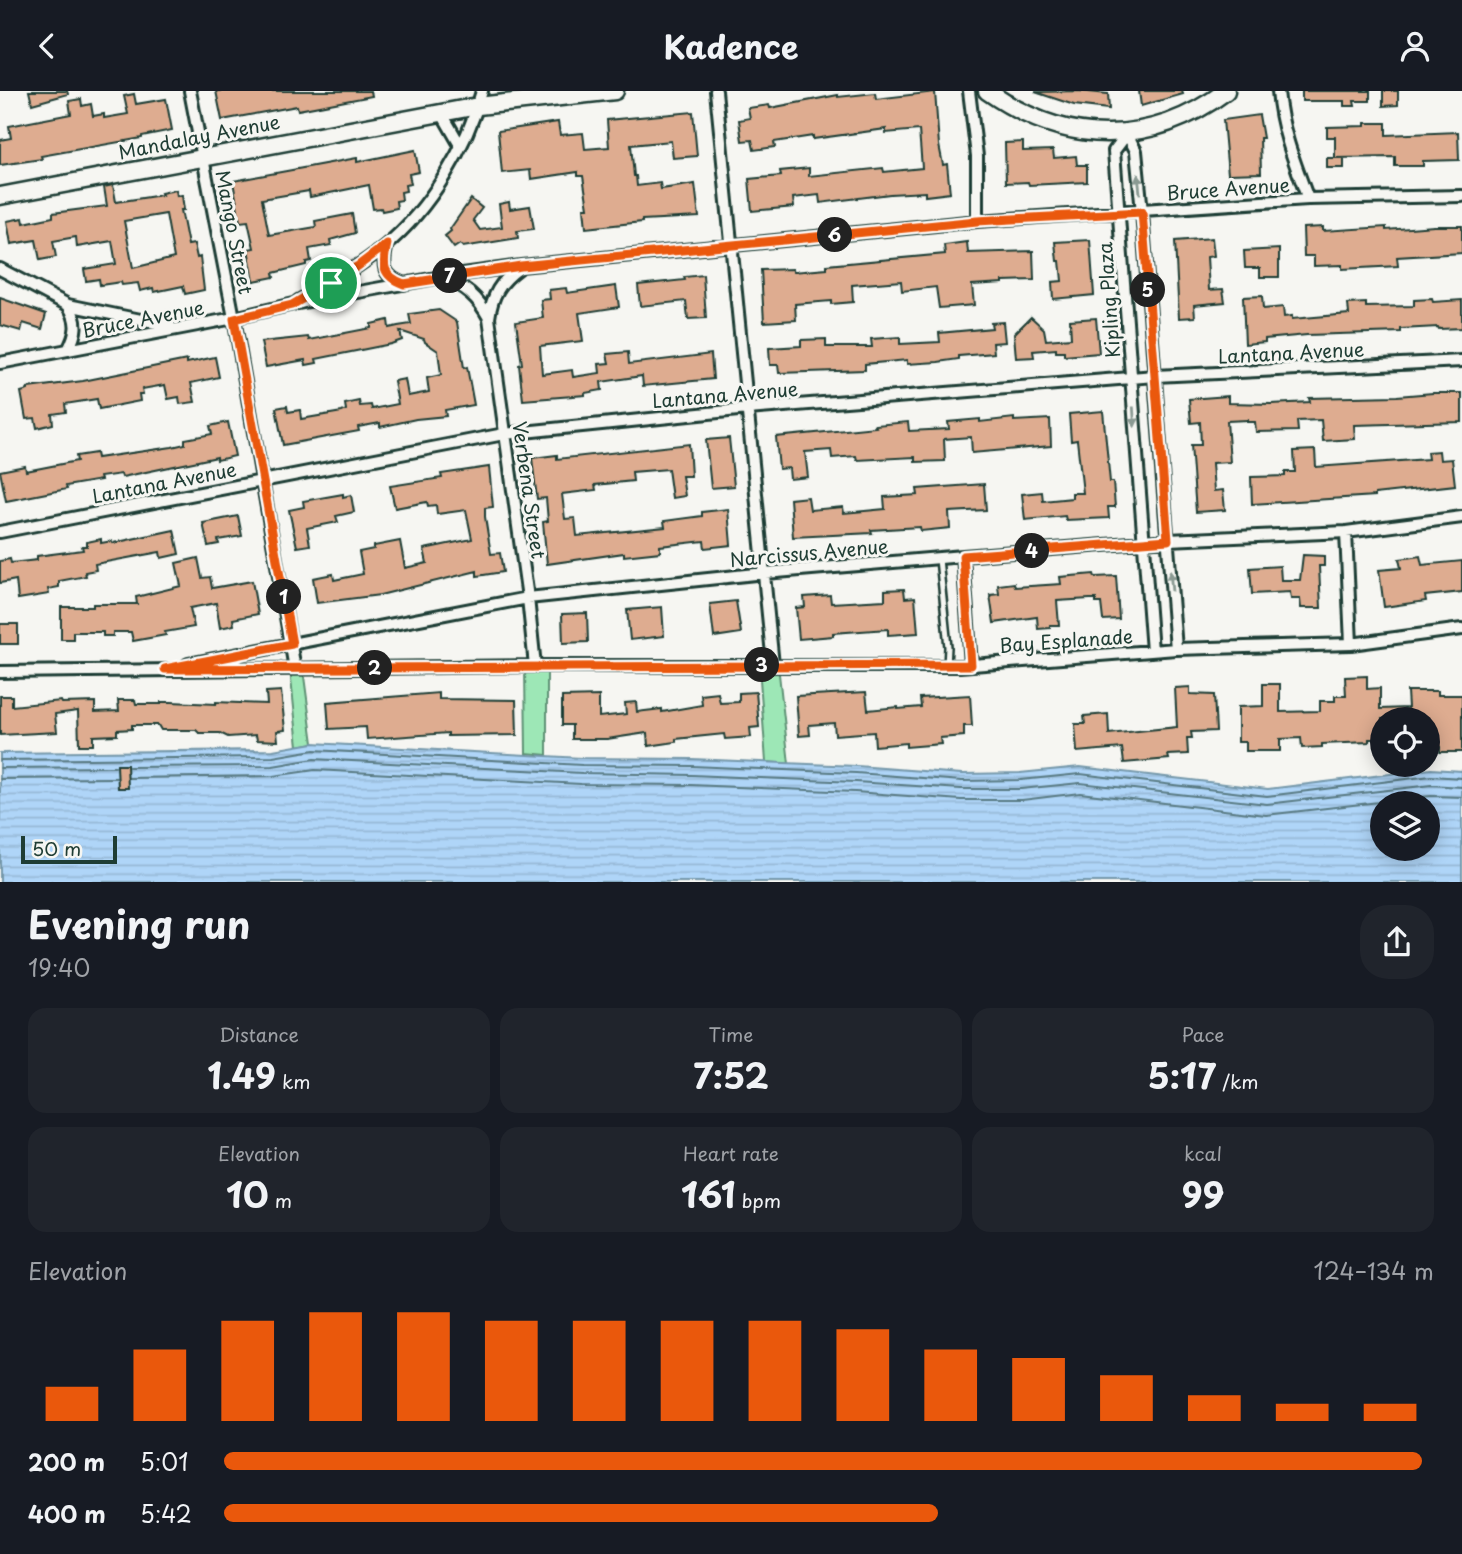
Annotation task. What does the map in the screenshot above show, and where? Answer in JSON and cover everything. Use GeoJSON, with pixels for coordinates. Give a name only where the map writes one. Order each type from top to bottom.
{"type":"FeatureCollection","features":[{"type":"Feature","properties":{"kind":"street","name":"Mango Street"},"geometry":{"type":"LineString","coordinates":[[190,91],[234,319],[295,669]]}},
{"type":"Feature","properties":{"kind":"street","name":"Mandalay Avenue"},"geometry":{"type":"LineString","coordinates":[[0,196],[441,112],[480,98],[615,91]]}},
{"type":"Feature","properties":{"kind":"street"},"geometry":{"type":"LineString","coordinates":[[716,91],[773,665]]}},
{"type":"Feature","properties":{"kind":"street"},"geometry":{"type":"LineString","coordinates":[[969,91],[978,156],[977,221]]}},
{"type":"Feature","properties":{"kind":"street"},"geometry":{"type":"LineString","coordinates":[[987,91],[1029,116],[1083,131],[1127,134],[1184,118],[1226,91]]}},
{"type":"Feature","properties":{"kind":"street"},"geometry":{"type":"LineString","coordinates":[[1278,91],[1281,118],[1290,152],[1308,199]]}},
{"type":"Feature","properties":{"kind":"street"},"geometry":{"type":"LineString","coordinates":[[292,305],[340,278],[387,244],[429,197],[460,145],[480,98]]}},
{"type":"Feature","properties":{"kind":"street"},"geometry":{"type":"LineString","coordinates":[[441,112],[460,145]]}},
{"type":"Feature","properties":{"kind":"street"},"geometry":{"type":"LineString","coordinates":[[1127,134],[1136,151],[1142,212],[1176,649]]}},
{"type":"Feature","properties":{"kind":"street","name":"Kipling Plaza"},"geometry":{"type":"LineString","coordinates":[[1127,134],[1114,151],[1153,651]]}},
{"type":"Feature","properties":{"kind":"street","name":"Bruce Avenue"},"geometry":{"type":"LineString","coordinates":[[0,363],[441,277],[521,266],[977,221],[1308,199],[1462,196]]}},
{"type":"Feature","properties":{"kind":"street"},"geometry":{"type":"LineString","coordinates":[[387,244],[384,256],[387,273],[393,280],[404,284]]}},
{"type":"Feature","properties":{"kind":"street","name":"Verbena Street"},"geometry":{"type":"LineString","coordinates":[[521,266],[496,289],[489,318],[535,666]]}},
{"type":"Feature","properties":{"kind":"street"},"geometry":{"type":"LineString","coordinates":[[0,269],[68,305],[180,327]]}},
{"type":"Feature","properties":{"kind":"street"},"geometry":{"type":"LineString","coordinates":[[441,277],[458,283],[471,293],[489,318]]}},
{"type":"Feature","properties":{"kind":"street"},"geometry":{"type":"LineString","coordinates":[[68,305],[75,315],[77,327],[68,351]]}},
{"type":"Feature","properties":{"kind":"street","name":"Lantana Avenue"},"geometry":{"type":"LineString","coordinates":[[0,532],[504,434],[748,409],[1131,377],[1462,361]]}},
{"type":"Feature","properties":{"kind":"street","name":"Narcissus Avenue"},"geometry":{"type":"LineString","coordinates":[[165,669],[528,598],[765,573],[963,556],[1168,540],[1346,532],[1462,517]]}},
{"type":"Feature","properties":{"kind":"street"},"geometry":{"type":"LineString","coordinates":[[1346,532],[1351,644]]}},
{"type":"Feature","properties":{"kind":"street"},"geometry":{"type":"LineString","coordinates":[[963,556],[971,665]]}},
{"type":"Feature","properties":{"kind":"street","name":"Bay Esplanade"},"geometry":{"type":"LineString","coordinates":[[0,672],[535,666],[947,666],[1176,649],[1351,644],[1462,629]]}},
{"type":"Feature","properties":{"kind":"lane"},"geometry":{"type":"LineString","coordinates":[[939,559],[948,647],[947,666]]}},
{"type":"Feature","properties":{"kind":"green space"},"geometry":{"type":"Polygon","coordinates":[[[759,665],[778,665],[789,764],[766,762],[759,665]]]}},
{"type":"Feature","properties":{"kind":"green space"},"geometry":{"type":"Polygon","coordinates":[[[525,666],[547,666],[547,755],[526,753],[525,666]]]}},
{"type":"Feature","properties":{"kind":"green space"},"geometry":{"type":"Polygon","coordinates":[[[290,669],[303,669],[313,743],[298,746],[290,669]]]}},
{"type":"Feature","properties":{"kind":"water"},"geometry":{"type":"Polygon","coordinates":[[[313,743],[582,758],[692,759],[857,766],[962,774],[1020,773],[1080,767],[1268,789],[1370,776],[1440,777],[1440,770],[1462,771],[1462,882],[0,882],[0,753],[273,750],[313,743]]]}},
{"type":"Feature","properties":{"kind":"building"},"geometry":{"type":"Polygon","coordinates":[[[29,91],[67,91],[68,94],[32,104],[29,91]]]}},
{"type":"Feature","properties":{"kind":"building"},"geometry":{"type":"Polygon","coordinates":[[[216,91],[371,91],[372,96],[298,110],[297,106],[222,120],[216,91]]]}},
{"type":"Feature","properties":{"kind":"building"},"geometry":{"type":"Polygon","coordinates":[[[1078,91],[1108,94],[1109,109],[1074,105],[1035,92],[1078,91]]]}},
{"type":"Feature","properties":{"kind":"building"},"geometry":{"type":"Polygon","coordinates":[[[1139,91],[1182,91],[1183,94],[1141,106],[1139,91]]]}},
{"type":"Feature","properties":{"kind":"building"},"geometry":{"type":"Polygon","coordinates":[[[1302,91],[1370,91],[1370,101],[1354,101],[1355,106],[1344,106],[1344,101],[1302,101],[1302,91]]]}},
{"type":"Feature","properties":{"kind":"building"},"geometry":{"type":"Polygon","coordinates":[[[1383,91],[1398,91],[1398,105],[1383,106],[1383,91]]]}},
{"type":"Feature","properties":{"kind":"building"},"geometry":{"type":"Polygon","coordinates":[[[935,92],[939,145],[943,165],[947,164],[950,193],[925,196],[925,192],[890,194],[820,203],[819,195],[793,198],[794,207],[752,211],[749,179],[781,176],[780,171],[809,168],[809,176],[883,168],[884,172],[922,168],[919,130],[886,133],[886,129],[813,139],[813,136],[774,142],[775,147],[754,150],[752,140],[742,141],[739,120],[750,118],[748,108],[769,105],[770,108],[838,95],[875,93],[876,99],[935,92]]]}},
{"type":"Feature","properties":{"kind":"building"},"geometry":{"type":"Polygon","coordinates":[[[134,94],[136,104],[166,99],[172,130],[41,156],[42,159],[0,165],[0,140],[11,138],[9,126],[71,114],[69,101],[81,99],[82,106],[91,104],[93,116],[104,114],[104,118],[128,114],[124,96],[134,94]]]}},
{"type":"Feature","properties":{"kind":"building"},"geometry":{"type":"Polygon","coordinates":[[[693,112],[697,156],[673,158],[671,141],[631,145],[637,186],[660,183],[661,189],[695,184],[699,217],[642,220],[586,228],[584,208],[588,208],[583,176],[578,176],[578,172],[531,179],[530,170],[502,173],[498,131],[558,122],[560,135],[583,133],[585,149],[609,147],[607,120],[693,112]]]}},
{"type":"Feature","properties":{"kind":"building"},"geometry":{"type":"Polygon","coordinates":[[[1259,115],[1263,138],[1260,138],[1261,173],[1228,174],[1223,120],[1259,115]]]}},
{"type":"Feature","properties":{"kind":"building"},"geometry":{"type":"Polygon","coordinates":[[[1365,123],[1386,123],[1386,135],[1458,132],[1459,160],[1423,161],[1423,166],[1395,166],[1395,157],[1335,158],[1335,137],[1327,137],[1327,127],[1365,126],[1365,123]]]}},
{"type":"Feature","properties":{"kind":"building"},"geometry":{"type":"Polygon","coordinates":[[[1023,142],[1023,151],[1053,150],[1054,158],[1076,156],[1077,165],[1087,165],[1087,182],[1029,185],[1028,182],[1006,183],[1005,143],[1023,142]]]}},
{"type":"Feature","properties":{"kind":"building"},"geometry":{"type":"Polygon","coordinates":[[[415,150],[419,172],[409,174],[411,184],[405,185],[406,191],[401,192],[402,200],[396,201],[397,208],[382,211],[381,208],[373,209],[369,185],[310,197],[309,191],[262,199],[269,235],[316,227],[315,221],[352,214],[355,233],[330,240],[331,245],[309,249],[311,261],[306,262],[306,265],[254,281],[248,249],[254,248],[248,221],[240,222],[233,181],[415,150]]]}},
{"type":"Feature","properties":{"kind":"building"},"geometry":{"type":"Polygon","coordinates":[[[1327,158],[1344,158],[1344,168],[1327,168],[1327,158]]]}},
{"type":"Feature","properties":{"kind":"building"},"geometry":{"type":"Polygon","coordinates":[[[113,185],[116,202],[162,195],[161,193],[176,190],[177,196],[182,195],[184,210],[181,210],[188,245],[194,244],[197,258],[200,257],[204,290],[185,294],[183,286],[154,292],[153,288],[140,291],[138,283],[100,285],[99,279],[86,281],[84,269],[116,264],[112,241],[77,247],[76,237],[53,241],[56,257],[40,260],[36,240],[11,244],[7,221],[23,218],[24,223],[53,217],[53,213],[107,206],[104,187],[113,185]],[[166,214],[124,221],[133,268],[174,258],[166,214]]]}},
{"type":"Feature","properties":{"kind":"building"},"geometry":{"type":"Polygon","coordinates":[[[471,199],[482,208],[473,220],[480,230],[502,227],[499,204],[509,202],[510,209],[530,206],[534,229],[517,231],[518,238],[463,247],[460,244],[454,248],[445,236],[471,199]]]}},
{"type":"Feature","properties":{"kind":"building"},"geometry":{"type":"Polygon","coordinates":[[[1462,226],[1462,253],[1397,257],[1398,266],[1342,269],[1342,265],[1314,266],[1314,256],[1304,256],[1303,228],[1323,227],[1323,231],[1462,226]]]}},
{"type":"Feature","properties":{"kind":"building"},"geometry":{"type":"Polygon","coordinates":[[[1212,238],[1214,256],[1207,257],[1209,290],[1223,289],[1225,302],[1194,305],[1195,317],[1179,318],[1175,241],[1212,238]]]}},
{"type":"Feature","properties":{"kind":"building"},"geometry":{"type":"Polygon","coordinates":[[[1090,240],[1094,295],[1053,299],[1052,282],[1062,281],[1055,242],[1090,240]]]}},
{"type":"Feature","properties":{"kind":"building"},"geometry":{"type":"Polygon","coordinates":[[[967,242],[968,253],[1033,251],[1034,280],[972,285],[974,305],[939,308],[936,287],[902,291],[901,281],[852,285],[853,302],[795,304],[796,320],[764,322],[761,270],[793,269],[793,272],[827,269],[827,265],[945,254],[944,245],[967,242]]]}},
{"type":"Feature","properties":{"kind":"building"},"geometry":{"type":"Polygon","coordinates":[[[1279,249],[1279,277],[1260,277],[1260,268],[1245,268],[1244,251],[1279,249]]]}},
{"type":"Feature","properties":{"kind":"building"},"geometry":{"type":"Polygon","coordinates":[[[703,275],[706,318],[688,319],[686,301],[640,306],[638,285],[685,280],[684,277],[703,275]]]}},
{"type":"Feature","properties":{"kind":"building"},"geometry":{"type":"Polygon","coordinates":[[[616,286],[619,307],[579,313],[583,341],[540,346],[542,374],[572,370],[573,377],[600,373],[599,364],[609,363],[607,354],[628,352],[629,364],[711,354],[713,379],[643,386],[642,376],[601,382],[602,390],[585,395],[523,400],[519,365],[522,364],[516,322],[543,318],[541,300],[550,299],[549,290],[566,288],[567,293],[616,286]]]}},
{"type":"Feature","properties":{"kind":"building"},"geometry":{"type":"Polygon","coordinates":[[[1262,296],[1263,309],[1283,307],[1284,317],[1292,316],[1292,319],[1349,314],[1348,304],[1366,303],[1366,307],[1414,306],[1414,300],[1462,300],[1462,328],[1307,335],[1245,344],[1243,297],[1262,296]]]}},
{"type":"Feature","properties":{"kind":"building"},"geometry":{"type":"Polygon","coordinates":[[[0,298],[46,314],[42,329],[23,323],[21,331],[0,325],[0,298]]]}},
{"type":"Feature","properties":{"kind":"building"},"geometry":{"type":"Polygon","coordinates":[[[439,310],[457,322],[464,368],[467,367],[474,405],[445,410],[446,416],[380,427],[380,423],[358,427],[359,431],[283,445],[276,408],[287,406],[288,412],[300,410],[301,419],[342,412],[346,410],[345,404],[359,401],[360,406],[371,405],[372,409],[398,404],[394,381],[405,379],[408,396],[429,392],[427,378],[441,375],[438,351],[424,339],[400,331],[402,340],[391,344],[316,359],[317,363],[306,365],[305,360],[266,367],[261,342],[308,337],[309,340],[371,328],[371,324],[388,320],[389,328],[411,324],[409,314],[439,310]]]}},
{"type":"Feature","properties":{"kind":"building"},"geometry":{"type":"Polygon","coordinates":[[[1031,317],[1044,329],[1046,340],[1071,338],[1070,320],[1096,318],[1099,353],[1064,356],[1064,352],[1056,352],[1056,349],[1033,351],[1034,357],[1016,358],[1014,334],[1031,317]]]}},
{"type":"Feature","properties":{"kind":"building"},"geometry":{"type":"Polygon","coordinates":[[[1003,322],[1005,342],[993,343],[994,353],[959,356],[959,359],[938,362],[907,364],[907,360],[865,364],[865,370],[779,373],[778,365],[770,365],[769,348],[801,346],[801,340],[826,339],[826,347],[872,347],[871,339],[900,337],[900,344],[940,342],[939,333],[992,328],[991,323],[1003,322]]]}},
{"type":"Feature","properties":{"kind":"building"},"geometry":{"type":"Polygon","coordinates":[[[215,357],[219,377],[191,383],[195,402],[180,404],[179,397],[168,399],[165,385],[142,389],[143,394],[139,394],[140,401],[99,409],[97,399],[65,404],[66,412],[52,414],[53,424],[37,428],[35,418],[26,419],[21,392],[28,388],[215,357]]]}},
{"type":"Feature","properties":{"kind":"building"},"geometry":{"type":"Polygon","coordinates":[[[1462,393],[1462,422],[1354,425],[1355,439],[1323,441],[1321,420],[1297,421],[1298,431],[1256,432],[1255,422],[1227,421],[1230,462],[1212,463],[1214,491],[1223,490],[1225,510],[1196,512],[1191,445],[1201,445],[1200,422],[1191,423],[1189,399],[1228,396],[1228,403],[1271,404],[1310,402],[1309,398],[1462,393]]]}},
{"type":"Feature","properties":{"kind":"building"},"geometry":{"type":"Polygon","coordinates":[[[1103,411],[1115,507],[1108,507],[1109,518],[1066,520],[1065,516],[1025,520],[1022,494],[1042,492],[1043,501],[1072,498],[1072,493],[1083,493],[1077,440],[1071,441],[1069,414],[1103,411]]]}},
{"type":"Feature","properties":{"kind":"building"},"geometry":{"type":"Polygon","coordinates":[[[1014,418],[1014,421],[1050,419],[1051,446],[972,453],[971,437],[944,439],[945,461],[915,462],[915,457],[857,460],[856,456],[832,458],[831,450],[805,452],[808,477],[790,479],[789,468],[779,469],[776,437],[908,422],[909,431],[949,429],[948,422],[1014,418]]]}},
{"type":"Feature","properties":{"kind":"building"},"geometry":{"type":"Polygon","coordinates":[[[228,422],[235,456],[217,460],[217,457],[122,477],[121,474],[100,477],[101,480],[66,486],[67,489],[6,501],[0,471],[25,466],[26,471],[77,461],[76,456],[96,453],[97,458],[172,447],[185,444],[185,439],[212,434],[210,426],[228,422]]]}},
{"type":"Feature","properties":{"kind":"building"},"geometry":{"type":"Polygon","coordinates":[[[729,438],[734,486],[711,488],[706,440],[729,438]]]}},
{"type":"Feature","properties":{"kind":"building"},"geometry":{"type":"Polygon","coordinates":[[[689,444],[691,476],[682,476],[685,496],[672,498],[668,469],[632,472],[633,481],[595,485],[596,490],[562,494],[565,519],[575,518],[577,536],[665,527],[664,521],[728,509],[731,545],[705,548],[704,541],[660,546],[660,552],[624,556],[624,553],[547,564],[543,522],[548,521],[546,498],[537,499],[532,458],[557,455],[557,459],[689,444]]]}},
{"type":"Feature","properties":{"kind":"building"},"geometry":{"type":"Polygon","coordinates":[[[1315,450],[1316,467],[1428,459],[1427,452],[1439,451],[1440,460],[1452,459],[1455,485],[1375,496],[1252,504],[1251,477],[1285,476],[1285,472],[1295,472],[1294,451],[1315,450]]]}},
{"type":"Feature","properties":{"kind":"building"},"geometry":{"type":"Polygon","coordinates":[[[489,467],[493,507],[485,508],[485,517],[491,554],[500,553],[503,572],[477,576],[477,571],[380,595],[317,603],[313,578],[333,574],[334,580],[363,574],[359,552],[400,541],[405,568],[427,563],[424,549],[472,539],[466,510],[437,514],[436,505],[428,506],[427,502],[395,508],[390,486],[442,478],[441,474],[489,467]]]}},
{"type":"Feature","properties":{"kind":"building"},"geometry":{"type":"Polygon","coordinates":[[[984,484],[986,510],[949,512],[950,528],[921,531],[920,527],[871,530],[872,533],[793,537],[790,499],[808,497],[810,510],[843,507],[844,513],[885,509],[884,497],[918,495],[917,489],[984,484]]]}},
{"type":"Feature","properties":{"kind":"building"},"geometry":{"type":"Polygon","coordinates":[[[343,494],[343,497],[351,495],[354,512],[336,516],[338,522],[307,528],[310,545],[297,547],[289,510],[304,507],[303,501],[343,494]]]}},
{"type":"Feature","properties":{"kind":"building"},"geometry":{"type":"Polygon","coordinates":[[[238,516],[242,536],[218,540],[219,544],[208,546],[203,523],[238,516]]]}},
{"type":"Feature","properties":{"kind":"building"},"geometry":{"type":"Polygon","coordinates":[[[174,530],[179,554],[161,558],[160,552],[95,564],[96,570],[85,572],[86,576],[59,581],[59,587],[48,589],[49,594],[18,599],[16,580],[0,583],[0,561],[10,559],[11,563],[37,560],[37,556],[83,550],[82,546],[87,546],[87,542],[101,539],[101,543],[113,543],[174,530]]]}},
{"type":"Feature","properties":{"kind":"building"},"geometry":{"type":"Polygon","coordinates":[[[1303,555],[1324,556],[1324,566],[1319,566],[1321,608],[1301,608],[1300,599],[1291,599],[1290,592],[1252,594],[1250,568],[1280,566],[1281,580],[1300,580],[1303,555]]]}},
{"type":"Feature","properties":{"kind":"building"},"geometry":{"type":"Polygon","coordinates":[[[1420,556],[1422,565],[1462,561],[1462,592],[1425,596],[1426,601],[1384,607],[1379,570],[1401,568],[1399,559],[1420,556]]]}},
{"type":"Feature","properties":{"kind":"building"},"geometry":{"type":"Polygon","coordinates":[[[198,558],[202,578],[210,577],[212,588],[252,581],[258,614],[233,619],[234,625],[220,628],[216,603],[190,608],[194,627],[165,632],[166,635],[133,641],[131,632],[113,632],[113,636],[103,636],[103,632],[73,632],[73,639],[61,639],[61,607],[137,604],[136,597],[181,586],[176,563],[198,558]]]}},
{"type":"Feature","properties":{"kind":"building"},"geometry":{"type":"Polygon","coordinates":[[[1094,574],[1095,577],[1116,576],[1119,619],[1103,620],[1101,603],[1090,599],[1057,601],[1059,625],[1050,625],[1050,628],[1038,629],[1037,617],[994,623],[990,595],[999,594],[998,585],[1014,583],[1015,587],[1061,584],[1060,577],[1094,574]]]}},
{"type":"Feature","properties":{"kind":"building"},"geometry":{"type":"Polygon","coordinates":[[[904,589],[905,598],[915,597],[918,633],[888,635],[888,629],[833,633],[833,636],[799,639],[796,608],[805,607],[804,597],[830,595],[831,603],[885,600],[885,590],[904,589]]]}},
{"type":"Feature","properties":{"kind":"building"},"geometry":{"type":"Polygon","coordinates":[[[736,601],[741,633],[714,637],[710,604],[736,601]]]}},
{"type":"Feature","properties":{"kind":"building"},"geometry":{"type":"Polygon","coordinates":[[[662,607],[664,636],[630,640],[627,610],[662,607]]]}},
{"type":"Feature","properties":{"kind":"building"},"geometry":{"type":"Polygon","coordinates":[[[587,613],[588,642],[563,643],[562,614],[587,613]]]}},
{"type":"Feature","properties":{"kind":"building"},"geometry":{"type":"Polygon","coordinates":[[[0,624],[18,624],[18,644],[0,644],[0,624]]]}},
{"type":"Feature","properties":{"kind":"building"},"geometry":{"type":"Polygon","coordinates":[[[1367,676],[1367,689],[1380,688],[1380,707],[1370,707],[1369,742],[1322,744],[1322,747],[1302,748],[1301,738],[1280,739],[1280,751],[1246,751],[1246,742],[1238,742],[1238,707],[1263,706],[1263,684],[1280,684],[1280,712],[1320,711],[1320,701],[1335,701],[1335,696],[1346,696],[1345,677],[1367,676]]]}},
{"type":"Feature","properties":{"kind":"building"},"geometry":{"type":"Polygon","coordinates":[[[1190,687],[1190,694],[1214,695],[1216,731],[1191,732],[1192,738],[1187,738],[1188,754],[1168,755],[1169,759],[1124,763],[1122,748],[1077,752],[1075,724],[1085,724],[1084,716],[1108,714],[1109,734],[1177,727],[1175,688],[1190,687]]]}},
{"type":"Feature","properties":{"kind":"building"},"geometry":{"type":"Polygon","coordinates":[[[281,691],[285,730],[277,731],[278,741],[257,740],[256,735],[228,737],[220,733],[199,733],[196,730],[161,730],[158,725],[132,725],[132,729],[117,730],[117,735],[93,736],[93,745],[79,745],[78,711],[55,714],[57,732],[0,735],[0,696],[12,696],[12,706],[61,701],[95,702],[95,712],[119,711],[118,700],[135,700],[136,704],[267,704],[266,692],[281,691]]]}},
{"type":"Feature","properties":{"kind":"building"},"geometry":{"type":"Polygon","coordinates":[[[1407,691],[1438,691],[1438,695],[1462,695],[1462,752],[1440,752],[1440,707],[1408,707],[1407,691]]]}},
{"type":"Feature","properties":{"kind":"building"},"geometry":{"type":"Polygon","coordinates":[[[756,692],[759,727],[750,728],[751,737],[725,739],[724,734],[676,739],[676,742],[648,746],[647,733],[607,739],[572,739],[572,725],[562,725],[562,697],[599,696],[599,717],[626,714],[625,703],[636,702],[637,712],[662,709],[662,712],[702,705],[701,695],[718,693],[720,703],[739,702],[739,693],[756,692]]]}},
{"type":"Feature","properties":{"kind":"building"},"geometry":{"type":"Polygon","coordinates":[[[866,692],[868,710],[921,707],[920,698],[970,695],[972,726],[964,726],[964,736],[940,738],[941,744],[906,747],[906,743],[875,746],[874,732],[835,735],[834,723],[809,725],[810,735],[799,736],[796,696],[866,692]]]}},
{"type":"Feature","properties":{"kind":"building"},"geometry":{"type":"Polygon","coordinates":[[[439,693],[439,699],[516,700],[517,735],[448,736],[448,733],[367,739],[366,727],[329,729],[327,702],[439,693]]]}},
{"type":"Feature","properties":{"kind":"building"},"geometry":{"type":"Polygon","coordinates":[[[117,765],[127,765],[128,788],[118,788],[117,765]]]}},
{"type":"Feature","properties":{"kind":"route"},"geometry":{"type":"LineString","coordinates":[[1142,212],[1168,540],[963,556],[971,665],[165,669],[292,644],[234,319],[292,305],[331,283],[387,244],[384,266],[393,280],[404,284],[521,266],[977,221],[1142,212]]}}]}
